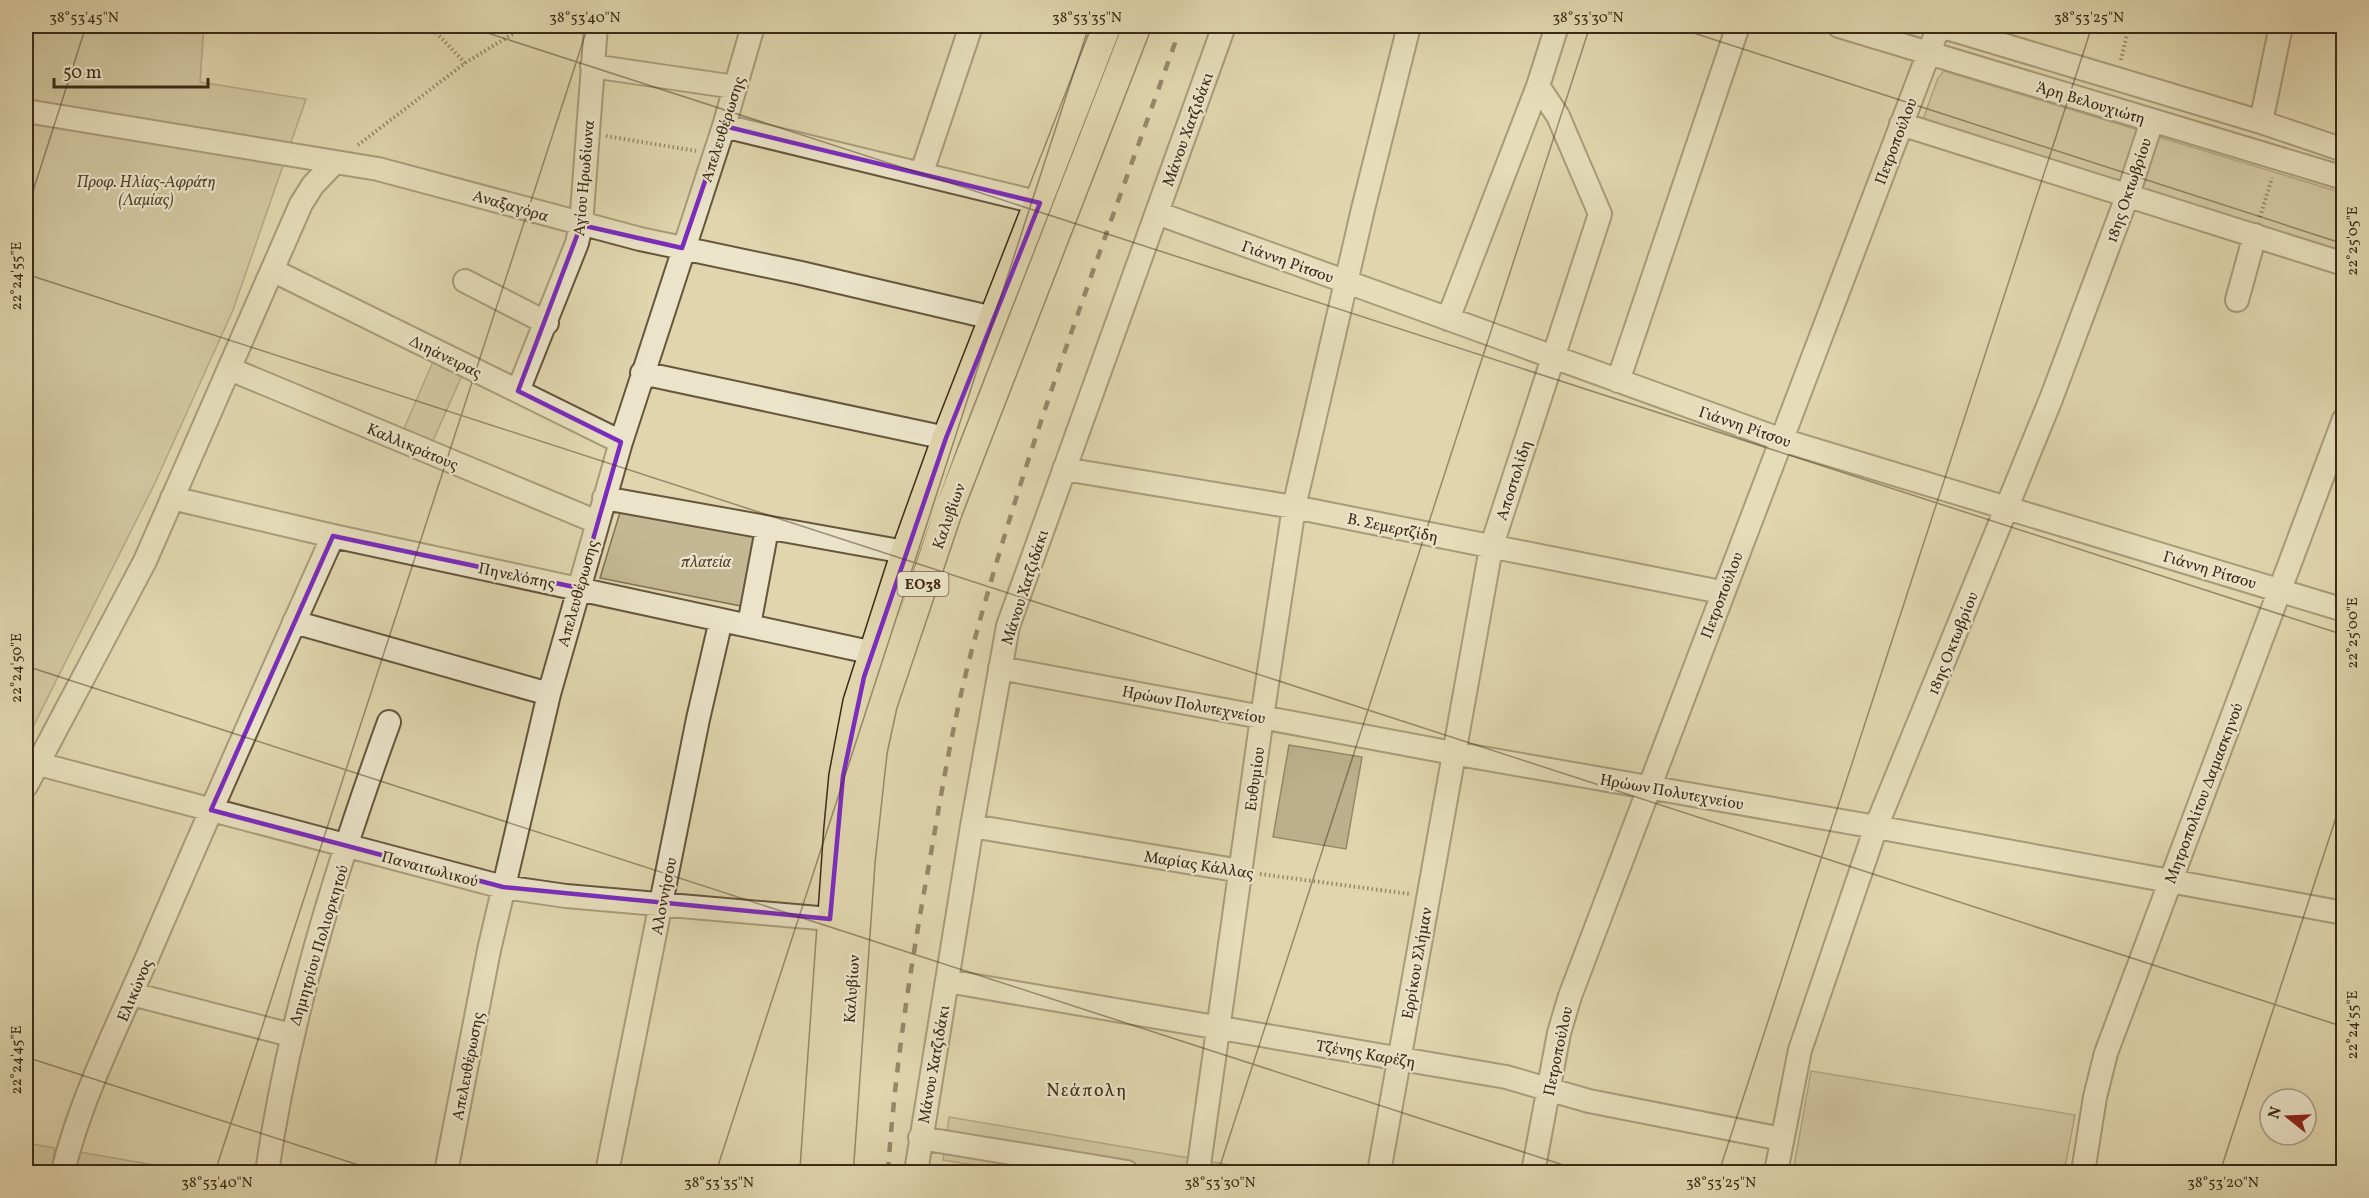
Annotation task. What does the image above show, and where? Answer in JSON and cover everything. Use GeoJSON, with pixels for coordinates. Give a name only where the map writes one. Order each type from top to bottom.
{"type":"FeatureCollection","features":[{"type":"Feature","properties":{"kind":"main road","name":"Καλυβίων"},"geometry":{"type":"LineString","coordinates":[[814,1173],[830,919],[843,776],[857,702],[905,552],[946,438],[1040,203],[1107,26]]}},
{"type":"Feature","properties":{"kind":"main road","name":"Καλυβίων"},"geometry":{"type":"LineString","coordinates":[[838,1173],[854,936],[876,730],[948,512],[1137,26]]}},
{"type":"Feature","properties":{"kind":"street","name":"Αγίου Ηρωδίωνα"},"geometry":{"type":"LineString","coordinates":[[518,391],[577,243],[581,225],[596,26]]}},
{"type":"Feature","properties":{"kind":"street","name":"Απελευθέρωσης"},"geometry":{"type":"LineString","coordinates":[[446,1173],[504,887],[549,694],[642,373],[724,126],[753,26]]}},
{"type":"Feature","properties":{"kind":"street"},"geometry":{"type":"LineString","coordinates":[[922,172],[971,26]]}},
{"type":"Feature","properties":{"kind":"street","name":"Μάνου Χατζιδάκι"},"geometry":{"type":"LineString","coordinates":[[916,1173],[972,826],[1010,619],[1224,26]]}},
{"type":"Feature","properties":{"kind":"street","name":"Ευθυμίου"},"geometry":{"type":"LineString","coordinates":[[1198,1173],[1294,507],[1409,26]]}},
{"type":"Feature","properties":{"kind":"street"},"geometry":{"type":"LineString","coordinates":[[1448,319],[1538,86],[1557,26]]}},
{"type":"Feature","properties":{"kind":"street"},"geometry":{"type":"LineString","coordinates":[[1618,381],[1738,26]]}},
{"type":"Feature","properties":{"kind":"street","name":"Άρη Βελουχιώτη"},"geometry":{"type":"LineString","coordinates":[[1839,26],[2343,178]]}},
{"type":"Feature","properties":{"kind":"street","name":"Άρη Βελουχιώτη"},"geometry":{"type":"LineString","coordinates":[[1940,26],[2261,122],[2343,150]]}},
{"type":"Feature","properties":{"kind":"street","name":"Πετροπούλου"},"geometry":{"type":"LineString","coordinates":[[1533,1173],[1559,1033],[1570,996],[1721,592],[1782,440],[1928,52],[1940,26]]}},
{"type":"Feature","properties":{"kind":"street"},"geometry":{"type":"LineString","coordinates":[[2261,122],[2281,26]]}},
{"type":"Feature","properties":{"kind":"street"},"geometry":{"type":"LineString","coordinates":[[592,66],[735,87]]}},
{"type":"Feature","properties":{"kind":"street","name":"Αποστολίδη"},"geometry":{"type":"LineString","coordinates":[[1452,753],[1491,548],[1600,214],[1558,116],[1538,86]]}},
{"type":"Feature","properties":{"kind":"street","name":"Αναξαγόρα"},"geometry":{"type":"LineString","coordinates":[[26,111],[335,162],[429,181],[581,225],[993,318]]}},
{"type":"Feature","properties":{"kind":"street","name":"18ης Οκτωβρίου"},"geometry":{"type":"LineString","coordinates":[[1776,1173],[1800,1050],[1876,827],[2008,508],[2128,194],[2152,121]]}},
{"type":"Feature","properties":{"kind":"street"},"geometry":{"type":"LineString","coordinates":[[1901,124],[2128,194],[2343,264]]}},
{"type":"Feature","properties":{"kind":"street"},"geometry":{"type":"LineString","coordinates":[[724,126],[922,172],[1040,203]]}},
{"type":"Feature","properties":{"kind":"street"},"geometry":{"type":"LineString","coordinates":[[26,786],[125,602],[301,204],[313,185],[335,162]]}},
{"type":"Feature","properties":{"kind":"street","name":"Γιάννη Ρίτσου"},"geometry":{"type":"LineString","coordinates":[[1157,213],[1782,440],[2343,610]]}},
{"type":"Feature","properties":{"kind":"street"},"geometry":{"type":"LineString","coordinates":[[2237,300],[2255,235]]}},
{"type":"Feature","properties":{"kind":"street","name":"Διηάνειρας"},"geometry":{"type":"LineString","coordinates":[[272,270],[621,442]]}},
{"type":"Feature","properties":{"kind":"street"},"geometry":{"type":"LineString","coordinates":[[465,281],[547,322]]}},
{"type":"Feature","properties":{"kind":"street","name":"Καλλικράτους"},"geometry":{"type":"LineString","coordinates":[[230,369],[597,522]]}},
{"type":"Feature","properties":{"kind":"street"},"geometry":{"type":"LineString","coordinates":[[642,373],[946,438]]}},
{"type":"Feature","properties":{"kind":"street","name":"Μητροπολίτου Δαμασκηνού"},"geometry":{"type":"LineString","coordinates":[[2083,1173],[2106,1053],[2343,419]]}},
{"type":"Feature","properties":{"kind":"street","name":"Β. Σεμερτζίδη"},"geometry":{"type":"LineString","coordinates":[[1064,469],[1294,507],[1721,592]]}},
{"type":"Feature","properties":{"kind":"street","name":"Πηνελόπης"},"geometry":{"type":"LineString","coordinates":[[172,498],[333,536],[898,658]]}},
{"type":"Feature","properties":{"kind":"street"},"geometry":{"type":"LineString","coordinates":[[604,498],[905,552]]}},
{"type":"Feature","properties":{"kind":"street"},"geometry":{"type":"LineString","coordinates":[[749,626],[768,529]]}},
{"type":"Feature","properties":{"kind":"street","name":"Ελικώνος"},"geometry":{"type":"LineString","coordinates":[[63,1173],[79,1118],[211,810],[333,536]]}},
{"type":"Feature","properties":{"kind":"street","name":"Αλοννήσου"},"geometry":{"type":"LineString","coordinates":[[607,1173],[698,719],[721,620]]}},
{"type":"Feature","properties":{"kind":"street"},"geometry":{"type":"LineString","coordinates":[[294,622],[549,694]]}},
{"type":"Feature","properties":{"kind":"street","name":"Ηρώων Πολυτεχνείου"},"geometry":{"type":"LineString","coordinates":[[1000,668],[1452,753],[1876,827],[2169,883],[2343,913]]}},
{"type":"Feature","properties":{"kind":"street","name":"Δημητρίου Πολιορκητού"},"geometry":{"type":"LineString","coordinates":[[267,1173],[291,1035],[348,846],[389,722]]}},
{"type":"Feature","properties":{"kind":"street","name":"Ερρίκου Σλήμαν"},"geometry":{"type":"LineString","coordinates":[[1379,1173],[1452,753]]}},
{"type":"Feature","properties":{"kind":"street","name":"Παναιτωλικού"},"geometry":{"type":"LineString","coordinates":[[39,764],[504,887],[566,896],[830,919]]}},
{"type":"Feature","properties":{"kind":"street","name":"Μαρίας Κάλλας"},"geometry":{"type":"LineString","coordinates":[[972,826],[1241,871]]}},
{"type":"Feature","properties":{"kind":"street","name":"Τζένης Καρέζη"},"geometry":{"type":"LineString","coordinates":[[946,981],[1506,1077],[1589,1101],[1782,1139]]}},
{"type":"Feature","properties":{"kind":"street"},"geometry":{"type":"LineString","coordinates":[[132,994],[291,1035]]}},
{"type":"Feature","properties":{"kind":"street"},"geometry":{"type":"LineString","coordinates":[[920,1138],[1055,1167],[1127,1173]]}},
{"type":"Feature","properties":{"kind":"path"},"geometry":{"type":"LineString","coordinates":[[430,26],[465,63]]}},
{"type":"Feature","properties":{"kind":"path"},"geometry":{"type":"LineString","coordinates":[[335,162],[465,63],[526,26]]}},
{"type":"Feature","properties":{"kind":"path"},"geometry":{"type":"LineString","coordinates":[[2117,78],[2129,26]]}},
{"type":"Feature","properties":{"kind":"path"},"geometry":{"type":"LineString","coordinates":[[588,133],[715,154]]}},
{"type":"Feature","properties":{"kind":"path"},"geometry":{"type":"LineString","coordinates":[[2255,235],[2278,158]]}},
{"type":"Feature","properties":{"kind":"path","name":"Μαρίας Κάλλας"},"geometry":{"type":"LineString","coordinates":[[1241,871],[1427,897]]}},
{"type":"Feature","properties":{"kind":"highlighted area"},"geometry":{"type":"Polygon","coordinates":[[[724,126],[1040,203],[946,438],[864,677],[843,776],[830,919],[503,887],[211,810],[333,536],[579,588],[621,442],[518,391],[581,225],[682,248],[724,126]]]}},
{"type":"Feature","properties":{"kind":"green space","name":"Προφ. Ηλίας-Αφράτη (Λαμίας)"},"geometry":{"type":"Polygon","coordinates":[[[26,26],[204,26],[200,82],[306,99],[233,310],[155,483],[26,741],[26,26]]]}},
{"type":"Feature","properties":{"kind":"green space"},"geometry":{"type":"Polygon","coordinates":[[[1944,71],[2138,130],[2120,184],[1922,122],[1938,78],[1944,71]]]}},
{"type":"Feature","properties":{"kind":"green space"},"geometry":{"type":"Polygon","coordinates":[[[2159,137],[2343,193],[2343,257],[2142,192],[2159,137]]]}},
{"type":"Feature","properties":{"kind":"green space"},"geometry":{"type":"Polygon","coordinates":[[[435,357],[464,371],[431,445],[402,433],[435,357]]]}},
{"type":"Feature","properties":{"kind":"green space","name":"πλατεία"},"geometry":{"type":"Polygon","coordinates":[[[621,509],[756,532],[741,606],[600,578],[621,509]]]}},
{"type":"Feature","properties":{"kind":"green space"},"geometry":{"type":"Polygon","coordinates":[[[1811,1071],[2075,1115],[2064,1172],[1793,1172],[1811,1071]]]}},
{"type":"Feature","properties":{"kind":"green space"},"geometry":{"type":"Polygon","coordinates":[[[949,1117],[1272,1172],[1019,1172],[943,1160],[949,1117]]]}},
{"type":"Feature","properties":{"kind":"green space"},"geometry":{"type":"Polygon","coordinates":[[[26,1143],[55,1148],[51,1172],[26,1172],[26,1143]]]}},
{"type":"Feature","properties":{"kind":"green space"},"geometry":{"type":"Polygon","coordinates":[[[79,1152],[195,1172],[75,1172],[79,1152]]]}},
{"type":"Feature","properties":{"kind":"building"},"geometry":{"type":"Polygon","coordinates":[[[1289,745],[1362,757],[1346,849],[1273,837],[1289,745]]]}},
{"type":"Feature","properties":{"kind":"railway"},"geometry":{"type":"LineString","coordinates":[[888,1172],[899,1054],[916,937],[950,744],[969,659],[1047,402],[1181,26]]}},
{"type":"Feature","properties":{"kind":"district","name":"Νεάπολη"},"geometry":{"type":"Point","coordinates":[1087,1090]}}]}
